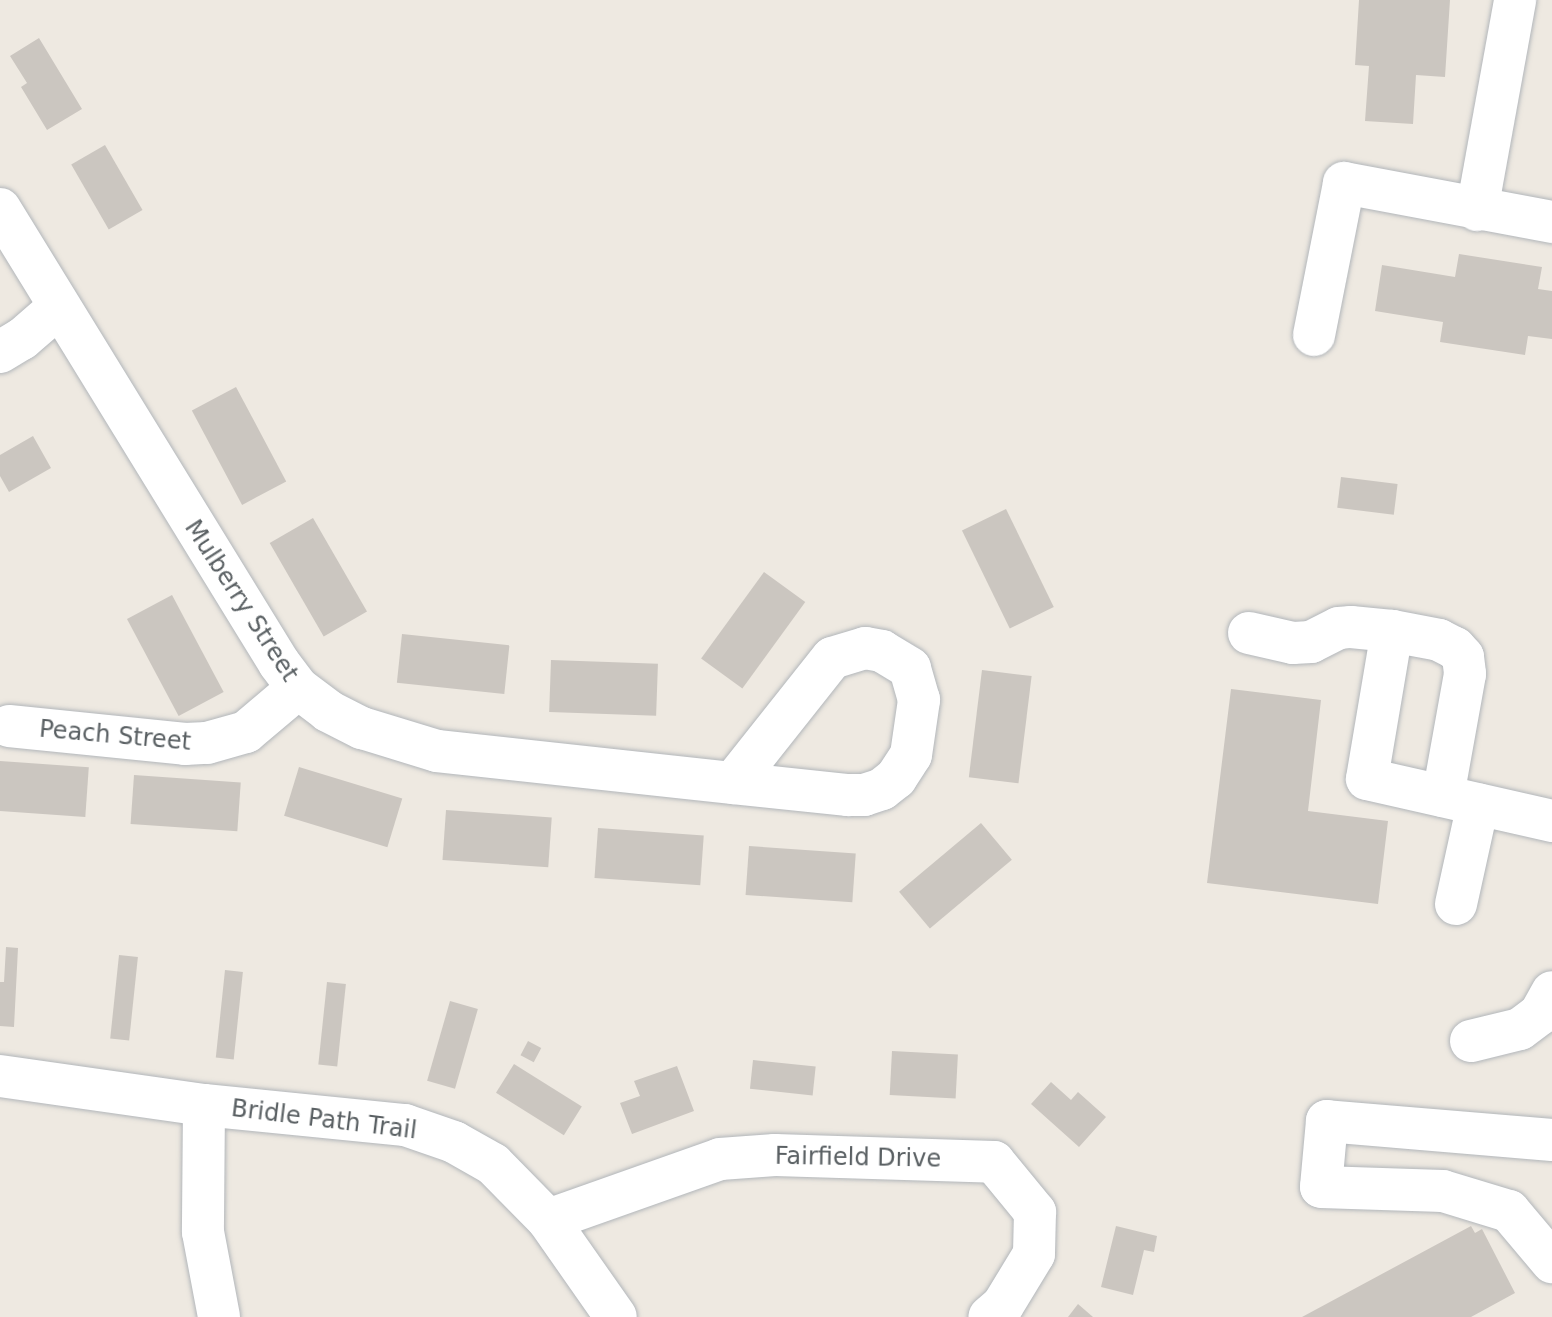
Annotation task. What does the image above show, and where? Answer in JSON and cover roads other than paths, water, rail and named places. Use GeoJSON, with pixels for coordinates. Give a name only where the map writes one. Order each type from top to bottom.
{"type":"FeatureCollection","features":[{"type":"Feature","properties":{"kind":"street"},"geometry":{"type":"LineString","coordinates":[[1477,210],[1515,0]]}},
{"type":"Feature","properties":{"kind":"street"},"geometry":{"type":"LineString","coordinates":[[1314,335],[1344,183],[1552,222]]}},
{"type":"Feature","properties":{"kind":"street","name":"Mulberry Street"},"geometry":{"type":"LineString","coordinates":[[0,209],[250,621],[298,688],[328,711],[362,728],[437,751],[733,783],[848,795],[882,789],[896,778],[911,755],[919,700],[910,668],[882,651],[865,648],[832,658],[733,783]]}},
{"type":"Feature","properties":{"kind":"street"},"geometry":{"type":"LineString","coordinates":[[0,352],[22,339],[59,307]]}},
{"type":"Feature","properties":{"kind":"street"},"geometry":{"type":"LineString","coordinates":[[1249,633],[1293,643],[1311,642],[1339,628],[1392,631],[1439,640],[1455,648],[1463,657],[1465,674],[1456,904]]}},
{"type":"Feature","properties":{"kind":"street"},"geometry":{"type":"LineString","coordinates":[[1392,631],[1367,779],[1552,821]]}},
{"type":"Feature","properties":{"kind":"street","name":"Peach Street"},"geometry":{"type":"LineString","coordinates":[[9,726],[185,744],[207,743],[246,732],[298,688]]}},
{"type":"Feature","properties":{"kind":"street"},"geometry":{"type":"LineString","coordinates":[[1471,1041],[1520,1029],[1540,1014],[1552,992]]}},
{"type":"Feature","properties":{"kind":"street","name":"Bridle Path Trail"},"geometry":{"type":"LineString","coordinates":[[0,1076],[204,1105],[405,1125],[454,1142],[493,1164],[548,1220],[616,1317]]}},
{"type":"Feature","properties":{"kind":"street"},"geometry":{"type":"LineString","coordinates":[[204,1105],[203,1232],[219,1317]]}},
{"type":"Feature","properties":{"kind":"street"},"geometry":{"type":"LineString","coordinates":[[1552,1140],[1327,1121],[1321,1187],[1443,1191],[1509,1211],[1552,1262]]}},
{"type":"Feature","properties":{"kind":"street"},"geometry":{"type":"LineString","coordinates":[[1425,1190],[1430,1130]]}},
{"type":"Feature","properties":{"kind":"street","name":"Fairfield Drive"},"geometry":{"type":"LineString","coordinates":[[548,1220],[720,1159],[775,1155],[994,1162],[1035,1212],[1034,1254],[1003,1305],[989,1317]]}}]}
